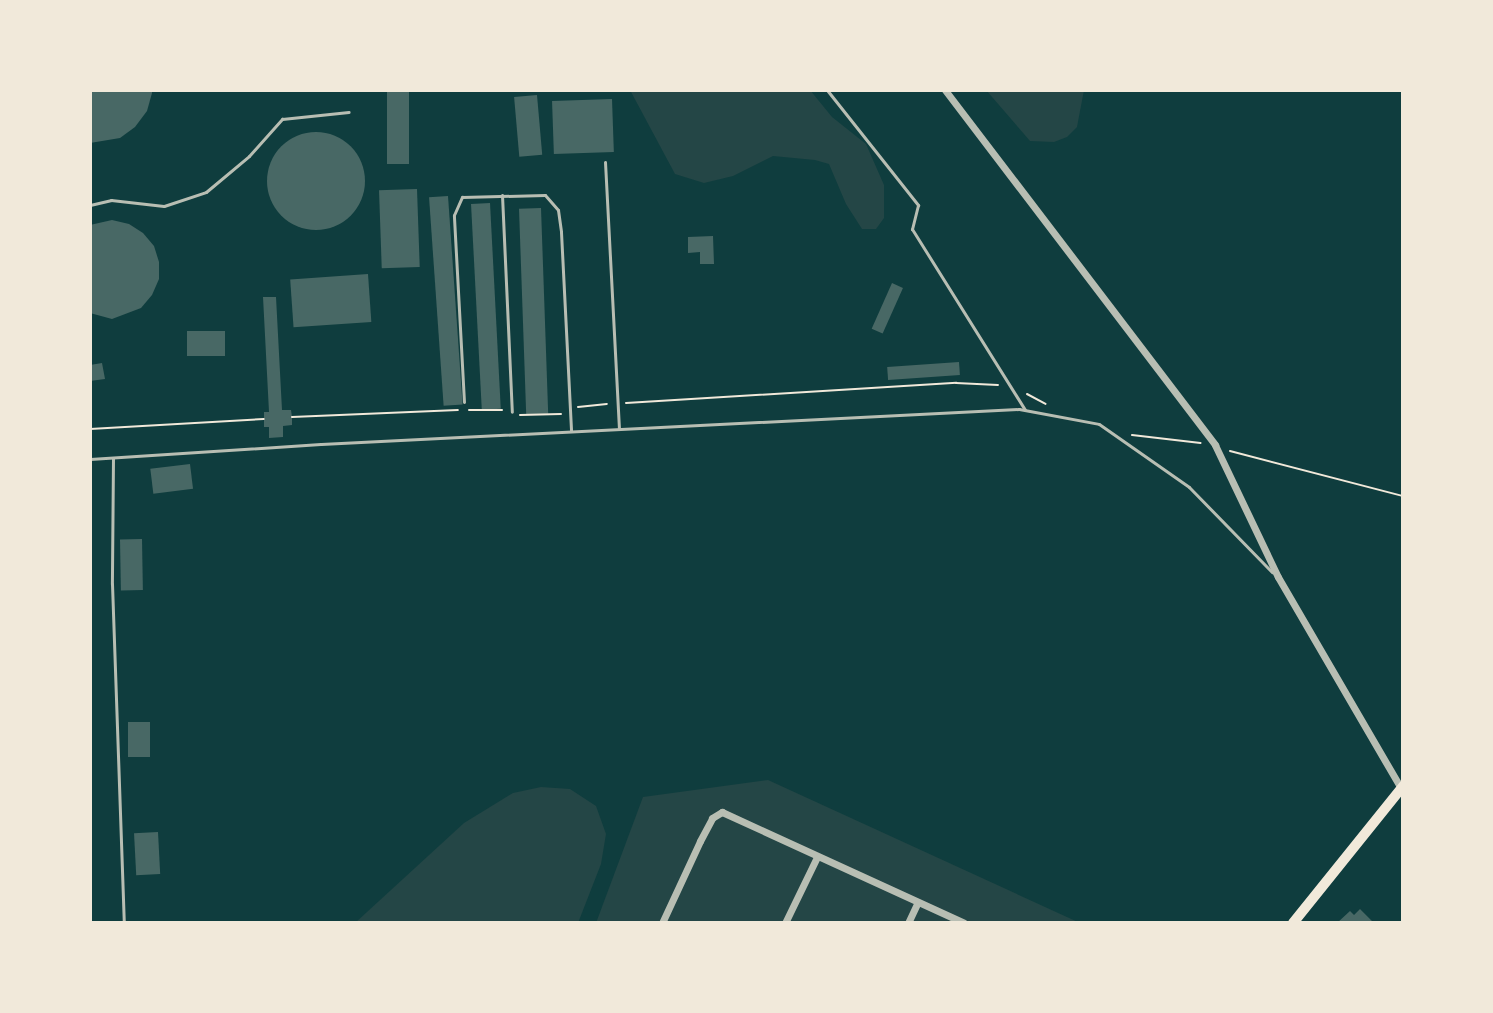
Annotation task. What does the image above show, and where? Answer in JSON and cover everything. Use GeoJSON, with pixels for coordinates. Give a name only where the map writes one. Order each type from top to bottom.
{"type":"FeatureCollection","features":[{"type":"Feature","properties":{"kind":"main road"},"geometry":{"type":"LineString","coordinates":[[1293,923],[1402,789]]}},
{"type":"Feature","properties":{"kind":"street"},"geometry":{"type":"LineString","coordinates":[[945,90],[1215,445],[1278,577],[1402,789]]}},
{"type":"Feature","properties":{"kind":"street"},"geometry":{"type":"LineString","coordinates":[[662,923],[712,818],[722,812],[964,923]]}},
{"type":"Feature","properties":{"kind":"street"},"geometry":{"type":"LineString","coordinates":[[785,923],[817,857]]}},
{"type":"Feature","properties":{"kind":"street"},"geometry":{"type":"LineString","coordinates":[[908,923],[918,902]]}},
{"type":"Feature","properties":{"kind":"lane"},"geometry":{"type":"LineString","coordinates":[[827,90],[918,205],[912,229],[1025,410]]}},
{"type":"Feature","properties":{"kind":"lane"},"geometry":{"type":"LineString","coordinates":[[90,205],[111,200],[164,206],[206,192],[249,156],[282,119],[349,112]]}},
{"type":"Feature","properties":{"kind":"lane"},"geometry":{"type":"LineString","coordinates":[[605,162],[619,429]]}},
{"type":"Feature","properties":{"kind":"lane"},"geometry":{"type":"LineString","coordinates":[[502,195],[512,412]]}},
{"type":"Feature","properties":{"kind":"lane"},"geometry":{"type":"LineString","coordinates":[[464,402],[454,215],[462,197],[545,195],[558,210],[571,431]]}},
{"type":"Feature","properties":{"kind":"lane"},"geometry":{"type":"LineString","coordinates":[[90,459],[571,431],[1025,410],[1099,424],[1189,487],[1278,577]]}},
{"type":"Feature","properties":{"kind":"lane"},"geometry":{"type":"LineString","coordinates":[[113,458],[112,584],[124,923]]}},
{"type":"Feature","properties":{"kind":"path"},"geometry":{"type":"LineString","coordinates":[[292,417],[464,410],[556,416],[570,410],[617,404],[956,383],[1010,386],[1048,406]]}},
{"type":"Feature","properties":{"kind":"path"},"geometry":{"type":"LineString","coordinates":[[90,429],[264,419]]}},
{"type":"Feature","properties":{"kind":"path"},"geometry":{"type":"LineString","coordinates":[[1111,433],[1215,445],[1239,455],[1403,496]]}},
{"type":"Feature","properties":{"kind":"shaded area"},"geometry":{"type":"Polygon","coordinates":[[[630,90],[810,90],[832,117],[866,144],[884,185],[884,218],[876,229],[862,229],[846,204],[829,164],[815,160],[773,156],[733,176],[704,183],[675,174],[630,90]]]}},
{"type":"Feature","properties":{"kind":"shaded area"},"geometry":{"type":"Polygon","coordinates":[[[986,90],[1084,90],[1077,127],[1067,137],[1054,142],[1030,141],[986,90]]]}},
{"type":"Feature","properties":{"kind":"shaded area"},"geometry":{"type":"Polygon","coordinates":[[[768,780],[1080,923],[596,923],[643,797],[768,780]]]}},
{"type":"Feature","properties":{"kind":"shaded area"},"geometry":{"type":"Polygon","coordinates":[[[541,787],[570,789],[596,806],[606,834],[601,864],[578,923],[355,923],[464,823],[513,793],[541,787]]]}},
{"type":"Feature","properties":{"kind":"building"},"geometry":{"type":"Polygon","coordinates":[[[90,90],[152,90],[152,93],[147,111],[135,127],[120,138],[90,143],[90,90]]]}},
{"type":"Feature","properties":{"kind":"building"},"geometry":{"type":"Polygon","coordinates":[[[387,90],[409,90],[409,164],[387,164],[387,90]]]}},
{"type":"Feature","properties":{"kind":"building"},"geometry":{"type":"Polygon","coordinates":[[[537,95],[542,155],[519,157],[514,97],[537,95]]]}},
{"type":"Feature","properties":{"kind":"building"},"geometry":{"type":"Polygon","coordinates":[[[612,99],[614,152],[554,154],[552,101],[612,99]]]}},
{"type":"Feature","properties":{"kind":"building"},"geometry":{"type":"Polygon","coordinates":[[[316,132],[343,140],[357,154],[365,181],[357,208],[343,222],[316,230],[289,222],[275,208],[267,181],[275,154],[289,140],[316,132]]]}},
{"type":"Feature","properties":{"kind":"building"},"geometry":{"type":"Polygon","coordinates":[[[417,189],[420,267],[382,268],[379,190],[417,189]]]}},
{"type":"Feature","properties":{"kind":"building"},"geometry":{"type":"Polygon","coordinates":[[[448,196],[463,404],[444,406],[429,197],[448,196]]]}},
{"type":"Feature","properties":{"kind":"building"},"geometry":{"type":"Polygon","coordinates":[[[490,203],[501,409],[482,410],[471,204],[490,203]]]}},
{"type":"Feature","properties":{"kind":"building"},"geometry":{"type":"Polygon","coordinates":[[[541,208],[548,414],[526,415],[519,209],[541,208]]]}},
{"type":"Feature","properties":{"kind":"building"},"geometry":{"type":"Polygon","coordinates":[[[112,220],[129,224],[143,233],[154,246],[159,262],[159,279],[152,295],[141,308],[112,319],[90,313],[90,225],[112,220]]]}},
{"type":"Feature","properties":{"kind":"building"},"geometry":{"type":"Polygon","coordinates":[[[713,236],[714,264],[700,264],[700,252],[688,253],[688,237],[713,236]]]}},
{"type":"Feature","properties":{"kind":"building"},"geometry":{"type":"Polygon","coordinates":[[[368,274],[371,322],[294,327],[290,279],[368,274]]]}},
{"type":"Feature","properties":{"kind":"building"},"geometry":{"type":"Polygon","coordinates":[[[892,283],[903,288],[883,334],[872,329],[892,283]]]}},
{"type":"Feature","properties":{"kind":"building"},"geometry":{"type":"Polygon","coordinates":[[[263,297],[276,297],[282,410],[291,410],[292,417],[292,425],[283,426],[283,437],[269,438],[269,427],[264,427],[264,412],[269,412],[263,297]]]}},
{"type":"Feature","properties":{"kind":"building"},"geometry":{"type":"Polygon","coordinates":[[[187,331],[225,331],[225,356],[187,356],[187,331]]]}},
{"type":"Feature","properties":{"kind":"building"},"geometry":{"type":"Polygon","coordinates":[[[959,362],[960,375],[888,380],[887,367],[959,362]]]}},
{"type":"Feature","properties":{"kind":"building"},"geometry":{"type":"Polygon","coordinates":[[[102,363],[105,379],[90,381],[90,365],[102,363]]]}},
{"type":"Feature","properties":{"kind":"building"},"geometry":{"type":"Polygon","coordinates":[[[190,464],[193,489],[153,494],[150,469],[190,464]]]}},
{"type":"Feature","properties":{"kind":"building"},"geometry":{"type":"Polygon","coordinates":[[[120,539],[142,539],[143,590],[121,590],[120,539]]]}},
{"type":"Feature","properties":{"kind":"building"},"geometry":{"type":"Polygon","coordinates":[[[128,722],[150,722],[150,757],[128,757],[128,722]]]}},
{"type":"Feature","properties":{"kind":"building"},"geometry":{"type":"Polygon","coordinates":[[[158,832],[160,874],[136,875],[134,833],[158,832]]]}},
{"type":"Feature","properties":{"kind":"building"},"geometry":{"type":"Polygon","coordinates":[[[1360,909],[1374,923],[1337,923],[1350,911],[1354,915],[1360,909]]]}}]}
